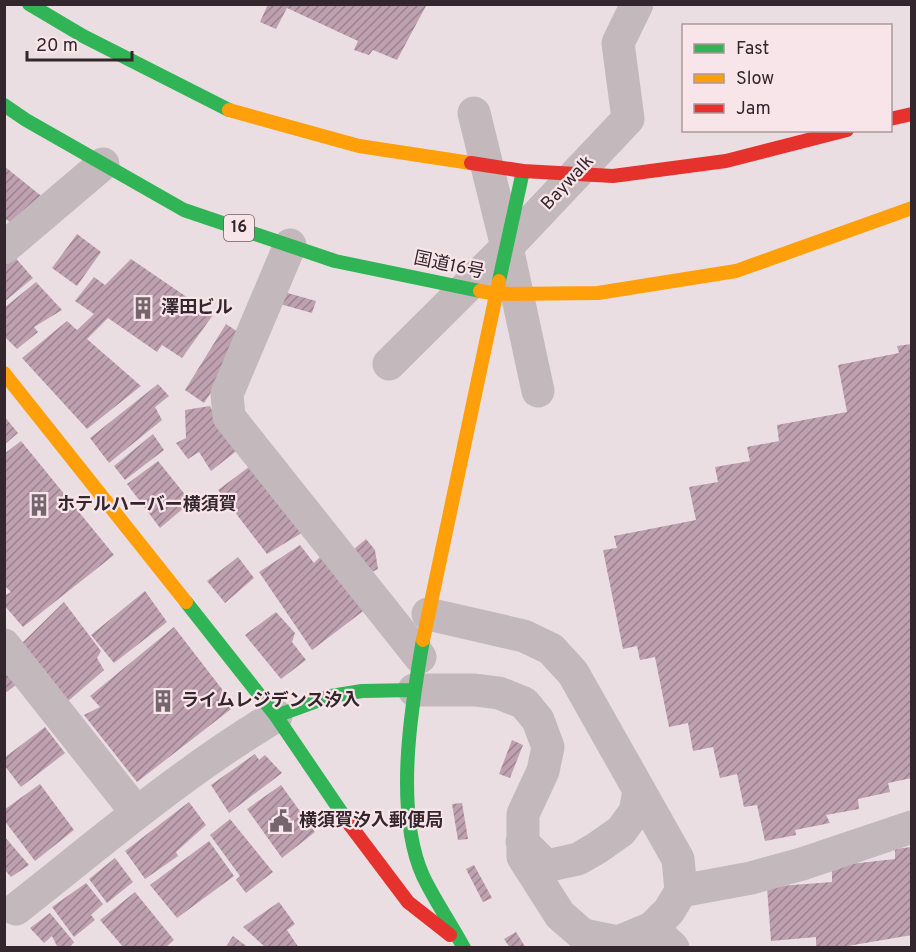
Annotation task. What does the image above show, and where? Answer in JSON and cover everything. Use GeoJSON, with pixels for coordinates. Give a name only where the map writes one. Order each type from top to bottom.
{"type":"FeatureCollection","features":[{"type":"Feature","properties":{"kind":"main road"},"geometry":{"type":"LineString","coordinates":[[29,4],[83,36],[228,110],[359,146],[523,171],[613,176],[726,161],[839,132]]}},
{"type":"Feature","properties":{"kind":"main road","name":"国道16号"},"geometry":{"type":"LineString","coordinates":[[4,105],[26,120],[184,210],[335,261],[497,294],[598,293],[736,271],[912,208]]}},
{"type":"Feature","properties":{"kind":"main road"},"geometry":{"type":"LineString","coordinates":[[892,119],[912,114]]}},
{"type":"Feature","properties":{"kind":"main road"},"geometry":{"type":"LineString","coordinates":[[463,946],[423,875],[411,837],[408,796],[409,739],[414,690],[428,614],[523,171]]}},
{"type":"Feature","properties":{"kind":"main road"},"geometry":{"type":"LineString","coordinates":[[4,373],[276,716],[349,823],[408,902],[463,946]]}},
{"type":"Feature","properties":{"kind":"main road"},"geometry":{"type":"LineString","coordinates":[[276,716],[330,696],[362,691],[414,690]]}},
{"type":"Feature","properties":{"kind":"street","name":"Baywalk"},"geometry":{"type":"LineString","coordinates":[[389,364],[507,246],[628,118],[618,43],[637,4]]}},
{"type":"Feature","properties":{"kind":"street"},"geometry":{"type":"LineString","coordinates":[[474,113],[507,246],[538,391]]}},
{"type":"Feature","properties":{"kind":"street"},"geometry":{"type":"LineString","coordinates":[[4,248],[103,164]]}},
{"type":"Feature","properties":{"kind":"street"},"geometry":{"type":"LineString","coordinates":[[290,245],[226,394],[230,417],[420,657]]}},
{"type":"Feature","properties":{"kind":"street"},"geometry":{"type":"LineString","coordinates":[[414,690],[475,690],[499,693],[524,703],[538,720],[548,747],[543,771],[523,814],[523,857],[560,915],[583,935],[618,942],[662,938],[669,911],[681,891],[678,860],[573,673],[551,648],[524,636],[428,614]]}},
{"type":"Feature","properties":{"kind":"street"},"geometry":{"type":"LineString","coordinates":[[4,645],[137,813]]}},
{"type":"Feature","properties":{"kind":"street"},"geometry":{"type":"LineString","coordinates":[[16,909],[137,813],[276,716]]}},
{"type":"Feature","properties":{"kind":"street"},"geometry":{"type":"LineString","coordinates":[[522,842],[546,866],[578,859],[621,831],[635,812],[639,790]]}},
{"type":"Feature","properties":{"kind":"street"},"geometry":{"type":"LineString","coordinates":[[681,891],[731,883],[761,875],[912,827]]}},
{"type":"Feature","properties":{"kind":"building"},"geometry":{"type":"Polygon","coordinates":[[[268,4],[427,4],[397,60],[373,50],[369,55],[354,50],[358,41],[287,8],[276,29],[260,22],[268,4]]]}},
{"type":"Feature","properties":{"kind":"building"},"geometry":{"type":"Polygon","coordinates":[[[4,166],[45,199],[17,227],[4,218],[4,166]]]}},
{"type":"Feature","properties":{"kind":"building"},"geometry":{"type":"Polygon","coordinates":[[[77,234],[101,252],[77,286],[52,268],[77,234]]]}},
{"type":"Feature","properties":{"kind":"building"},"geometry":{"type":"Polygon","coordinates":[[[13,255],[33,278],[4,302],[4,262],[13,255]]]}},
{"type":"Feature","properties":{"kind":"building"},"geometry":{"type":"Polygon","coordinates":[[[131,259],[213,315],[182,358],[162,345],[157,352],[108,318],[87,339],[141,386],[87,429],[22,358],[67,321],[77,330],[94,314],[75,301],[94,277],[105,285],[131,259]]]}},
{"type":"Feature","properties":{"kind":"building"},"geometry":{"type":"Polygon","coordinates":[[[36,282],[62,310],[34,327],[38,332],[17,349],[4,336],[4,308],[36,282]]]}},
{"type":"Feature","properties":{"kind":"building"},"geometry":{"type":"Polygon","coordinates":[[[284,292],[316,301],[312,313],[280,304],[284,292]]]}},
{"type":"Feature","properties":{"kind":"building"},"geometry":{"type":"Polygon","coordinates":[[[226,324],[244,336],[204,403],[185,390],[226,324]]]}},
{"type":"Feature","properties":{"kind":"building"},"geometry":{"type":"Polygon","coordinates":[[[912,344],[912,778],[888,783],[890,792],[858,799],[859,809],[826,815],[830,823],[795,830],[796,835],[765,841],[757,805],[744,807],[737,774],[720,778],[713,747],[693,751],[688,723],[669,727],[655,657],[640,660],[637,646],[623,649],[603,550],[617,548],[614,536],[696,520],[689,487],[718,482],[715,467],[750,461],[747,447],[779,441],[777,425],[847,412],[838,365],[899,353],[897,346],[912,344]]]}},
{"type":"Feature","properties":{"kind":"building"},"geometry":{"type":"Polygon","coordinates":[[[158,384],[169,396],[155,407],[162,420],[109,463],[90,438],[158,384]]]}},
{"type":"Feature","properties":{"kind":"building"},"geometry":{"type":"Polygon","coordinates":[[[210,406],[217,421],[239,449],[211,471],[199,452],[188,459],[176,443],[186,438],[185,410],[210,406]]]}},
{"type":"Feature","properties":{"kind":"building"},"geometry":{"type":"Polygon","coordinates":[[[4,416],[18,433],[4,445],[4,416]]]}},
{"type":"Feature","properties":{"kind":"building"},"geometry":{"type":"Polygon","coordinates":[[[153,434],[164,450],[125,480],[114,466],[153,434]]]}},
{"type":"Feature","properties":{"kind":"building","name":"ホテルハーバー横須賀"},"geometry":{"type":"Polygon","coordinates":[[[21,441],[114,555],[23,627],[4,605],[4,596],[11,592],[4,585],[4,454],[21,441]]]}},
{"type":"Feature","properties":{"kind":"building"},"geometry":{"type":"Polygon","coordinates":[[[158,461],[191,502],[160,528],[127,484],[158,461]]]}},
{"type":"Feature","properties":{"kind":"building"},"geometry":{"type":"Polygon","coordinates":[[[253,464],[305,531],[267,554],[218,490],[253,464]]]}},
{"type":"Feature","properties":{"kind":"building"},"geometry":{"type":"Polygon","coordinates":[[[366,539],[375,550],[378,569],[370,573],[354,549],[366,539]]]}},
{"type":"Feature","properties":{"kind":"building"},"geometry":{"type":"Polygon","coordinates":[[[300,545],[314,563],[321,556],[366,609],[312,650],[259,572],[300,545]]]}},
{"type":"Feature","properties":{"kind":"building"},"geometry":{"type":"Polygon","coordinates":[[[238,557],[254,578],[225,603],[207,581],[238,557]]]}},
{"type":"Feature","properties":{"kind":"building"},"geometry":{"type":"Polygon","coordinates":[[[145,591],[167,622],[114,663],[91,635],[145,591]]]}},
{"type":"Feature","properties":{"kind":"building"},"geometry":{"type":"Polygon","coordinates":[[[64,602],[101,651],[97,658],[104,670],[67,702],[22,643],[64,602]]]}},
{"type":"Feature","properties":{"kind":"building"},"geometry":{"type":"Polygon","coordinates":[[[276,612],[295,633],[292,642],[306,660],[281,679],[245,635],[276,612]]]}},
{"type":"Feature","properties":{"kind":"building","name":"ライムレジデンス汐入"},"geometry":{"type":"Polygon","coordinates":[[[174,627],[235,706],[137,782],[84,715],[100,707],[90,696],[174,627]]]}},
{"type":"Feature","properties":{"kind":"building"},"geometry":{"type":"Polygon","coordinates":[[[4,671],[16,685],[4,694],[4,671]]]}},
{"type":"Feature","properties":{"kind":"building"},"geometry":{"type":"Polygon","coordinates":[[[45,727],[65,753],[21,787],[4,765],[4,758],[45,727]]]}},
{"type":"Feature","properties":{"kind":"building"},"geometry":{"type":"Polygon","coordinates":[[[512,740],[523,745],[510,778],[499,774],[512,740]]]}},
{"type":"Feature","properties":{"kind":"building"},"geometry":{"type":"Polygon","coordinates":[[[255,754],[259,760],[265,755],[282,773],[229,813],[211,785],[255,754]]]}},
{"type":"Feature","properties":{"kind":"building"},"geometry":{"type":"Polygon","coordinates":[[[40,784],[74,830],[35,861],[4,820],[4,810],[40,784]]]}},
{"type":"Feature","properties":{"kind":"building","name":"横須賀汐入郵便局"},"geometry":{"type":"Polygon","coordinates":[[[281,785],[315,832],[282,858],[247,809],[281,785]]]}},
{"type":"Feature","properties":{"kind":"building"},"geometry":{"type":"Polygon","coordinates":[[[189,802],[206,825],[176,852],[178,856],[145,879],[125,851],[189,802]]]}},
{"type":"Feature","properties":{"kind":"building"},"geometry":{"type":"Polygon","coordinates":[[[462,803],[468,839],[458,840],[452,804],[462,803]]]}},
{"type":"Feature","properties":{"kind":"building"},"geometry":{"type":"Polygon","coordinates":[[[230,819],[273,872],[246,893],[236,880],[240,876],[210,835],[230,819]]]}},
{"type":"Feature","properties":{"kind":"building"},"geometry":{"type":"Polygon","coordinates":[[[4,836],[29,865],[11,877],[4,869],[4,836]]]}},
{"type":"Feature","properties":{"kind":"building"},"geometry":{"type":"Polygon","coordinates":[[[209,841],[234,876],[177,918],[150,885],[209,841]]]}},
{"type":"Feature","properties":{"kind":"building"},"geometry":{"type":"Polygon","coordinates":[[[912,847],[912,935],[836,948],[816,948],[816,937],[771,941],[767,887],[832,882],[832,866],[895,859],[895,849],[912,847]]]}},
{"type":"Feature","properties":{"kind":"building"},"geometry":{"type":"Polygon","coordinates":[[[115,858],[133,882],[107,903],[89,879],[115,858]]]}},
{"type":"Feature","properties":{"kind":"building"},"geometry":{"type":"Polygon","coordinates":[[[474,865],[492,898],[483,902],[466,869],[474,865]]]}},
{"type":"Feature","properties":{"kind":"building"},"geometry":{"type":"Polygon","coordinates":[[[86,883],[103,904],[91,915],[95,920],[74,937],[52,907],[86,883]]]}},
{"type":"Feature","properties":{"kind":"building"},"geometry":{"type":"Polygon","coordinates":[[[135,892],[174,940],[165,948],[124,948],[100,920],[135,892]]]}},
{"type":"Feature","properties":{"kind":"building"},"geometry":{"type":"Polygon","coordinates":[[[279,902],[295,924],[287,930],[299,948],[266,948],[243,927],[279,902]]]}},
{"type":"Feature","properties":{"kind":"building"},"geometry":{"type":"Polygon","coordinates":[[[50,913],[74,942],[69,948],[58,948],[52,936],[44,943],[30,928],[50,913]]]}},
{"type":"Feature","properties":{"kind":"building"},"geometry":{"type":"Polygon","coordinates":[[[516,932],[526,948],[510,948],[504,939],[516,932]]]}},
{"type":"Feature","properties":{"kind":"building"},"geometry":{"type":"Polygon","coordinates":[[[233,936],[249,948],[225,948],[233,936]]]}},
{"type":"Feature","properties":{"kind":"traffic: fast"},"geometry":{"type":"LineString","coordinates":[[29,4],[83,36],[229,110]]}},
{"type":"Feature","properties":{"kind":"traffic: fast"},"geometry":{"type":"LineString","coordinates":[[4,105],[26,120],[184,210],[335,261],[480,291]]}},
{"type":"Feature","properties":{"kind":"traffic: fast"},"geometry":{"type":"LineString","coordinates":[[499,281],[523,171]]}},
{"type":"Feature","properties":{"kind":"traffic: fast"},"geometry":{"type":"LineString","coordinates":[[186,602],[276,716],[350,825]]}},
{"type":"Feature","properties":{"kind":"traffic: fast"},"geometry":{"type":"LineString","coordinates":[[423,640],[410,727],[407,791],[409,821],[414,850],[423,876],[464,948]]}},
{"type":"Feature","properties":{"kind":"traffic: fast"},"geometry":{"type":"LineString","coordinates":[[276,716],[331,696],[362,691],[414,690]]}},
{"type":"Feature","properties":{"kind":"traffic: slow"},"geometry":{"type":"LineString","coordinates":[[229,110],[359,146],[471,163]]}},
{"type":"Feature","properties":{"kind":"traffic: slow"},"geometry":{"type":"LineString","coordinates":[[480,291],[497,294],[598,293],[736,271],[912,208]]}},
{"type":"Feature","properties":{"kind":"traffic: slow"},"geometry":{"type":"LineString","coordinates":[[423,640],[499,281]]}},
{"type":"Feature","properties":{"kind":"traffic: slow"},"geometry":{"type":"LineString","coordinates":[[4,373],[186,602]]}},
{"type":"Feature","properties":{"kind":"traffic: jam"},"geometry":{"type":"LineString","coordinates":[[892,119],[912,114]]}},
{"type":"Feature","properties":{"kind":"traffic: jam"},"geometry":{"type":"LineString","coordinates":[[471,163],[523,171],[613,176],[726,161],[839,132]]}},
{"type":"Feature","properties":{"kind":"traffic: jam"},"geometry":{"type":"LineString","coordinates":[[350,825],[408,902],[450,935]]}},
{"type":"Feature","properties":{"kind":"place","name":"澤田ビル"},"geometry":{"type":"Point","coordinates":[143,308]}},
{"type":"Feature","properties":{"kind":"place","name":"ホテルハーバー横須賀"},"geometry":{"type":"Point","coordinates":[39,505]}},
{"type":"Feature","properties":{"kind":"place","name":"ライムレジデンス汐入"},"geometry":{"type":"Point","coordinates":[163,701]}},
{"type":"Feature","properties":{"kind":"place","name":"横須賀汐入郵便局"},"geometry":{"type":"Point","coordinates":[281,821]}}]}
